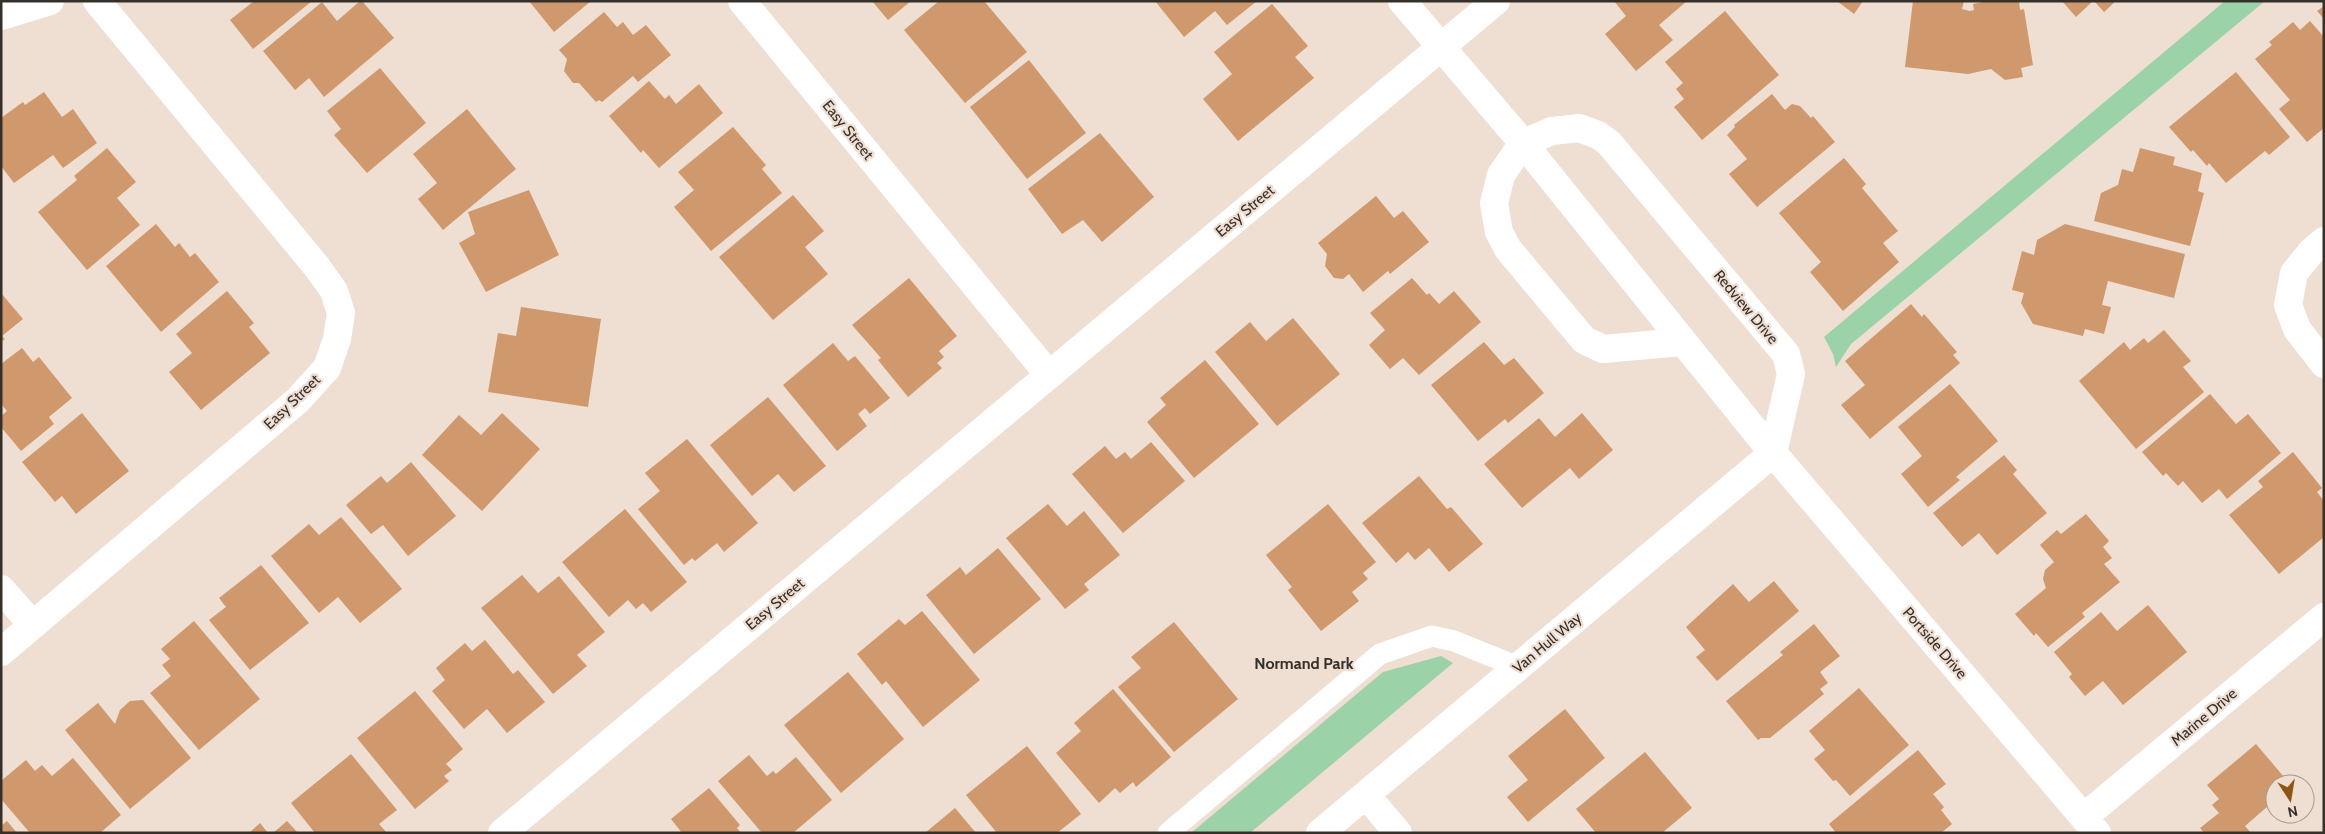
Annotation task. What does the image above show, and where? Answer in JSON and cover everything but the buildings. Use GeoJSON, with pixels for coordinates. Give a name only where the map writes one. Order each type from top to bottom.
{"type":"FeatureCollection","features":[{"type":"Feature","properties":{"kind":"street"},"geometry":{"type":"LineString","coordinates":[[1,16],[50,1]]}},
{"type":"Feature","properties":{"kind":"street","name":"Easy Street"},"geometry":{"type":"LineString","coordinates":[[1,652],[298,400],[327,368],[336,339],[341,313],[334,291],[317,267],[97,1]]}},
{"type":"Feature","properties":{"kind":"street","name":"Easy Street"},"geometry":{"type":"LineString","coordinates":[[742,1],[1049,375]]}},
{"type":"Feature","properties":{"kind":"street"},"geometry":{"type":"LineString","coordinates":[[1402,1],[1522,143],[1773,453]]}},
{"type":"Feature","properties":{"kind":"street","name":"Easy Street"},"geometry":{"type":"LineString","coordinates":[[502,833],[1496,1]]}},
{"type":"Feature","properties":{"kind":"street","name":"Redview Drive"},"geometry":{"type":"LineString","coordinates":[[1522,143],[1552,131],[1579,128],[1598,135],[1609,143],[1786,354],[1791,374],[1773,453]]}},
{"type":"Feature","properties":{"kind":"street"},"geometry":{"type":"LineString","coordinates":[[1522,143],[1501,175],[1494,203],[1499,232],[1508,249],[1584,340],[1603,350],[1682,342]]}},
{"type":"Feature","properties":{"kind":"street"},"geometry":{"type":"LineString","coordinates":[[2324,241],[2311,252],[2294,273],[2288,305],[2297,329],[2324,364]]}},
{"type":"Feature","properties":{"kind":"street","name":"Van Hull Way"},"geometry":{"type":"LineString","coordinates":[[1320,833],[1773,453]]}},
{"type":"Feature","properties":{"kind":"street","name":"Portside Drive"},"geometry":{"type":"LineString","coordinates":[[1773,453],[2090,825]]}},
{"type":"Feature","properties":{"kind":"street"},"geometry":{"type":"LineString","coordinates":[[1,589],[32,625]]}},
{"type":"Feature","properties":{"kind":"street","name":"Marine Drive"},"geometry":{"type":"LineString","coordinates":[[2090,825],[2324,617]]}},
{"type":"Feature","properties":{"kind":"street"},"geometry":{"type":"LineString","coordinates":[[1366,795],[1398,833]]}},
{"type":"Feature","properties":{"kind":"lane"},"geometry":{"type":"LineString","coordinates":[[1168,833],[1380,654],[1432,636],[1454,641],[1518,667]]}},
{"type":"Feature","properties":{"kind":"green space"},"geometry":{"type":"Polygon","coordinates":[[[2225,1],[2265,1],[1851,344],[1836,367],[1833,354],[1824,337],[2225,1]]]}},
{"type":"Feature","properties":{"kind":"green space"},"geometry":{"type":"Polygon","coordinates":[[[1441,656],[1453,663],[1250,833],[1191,833],[1383,672],[1441,656]]]}},
{"type":"Feature","properties":{"kind":"district","name":"Normand Park"},"geometry":{"type":"Point","coordinates":[1304,663]}}]}
